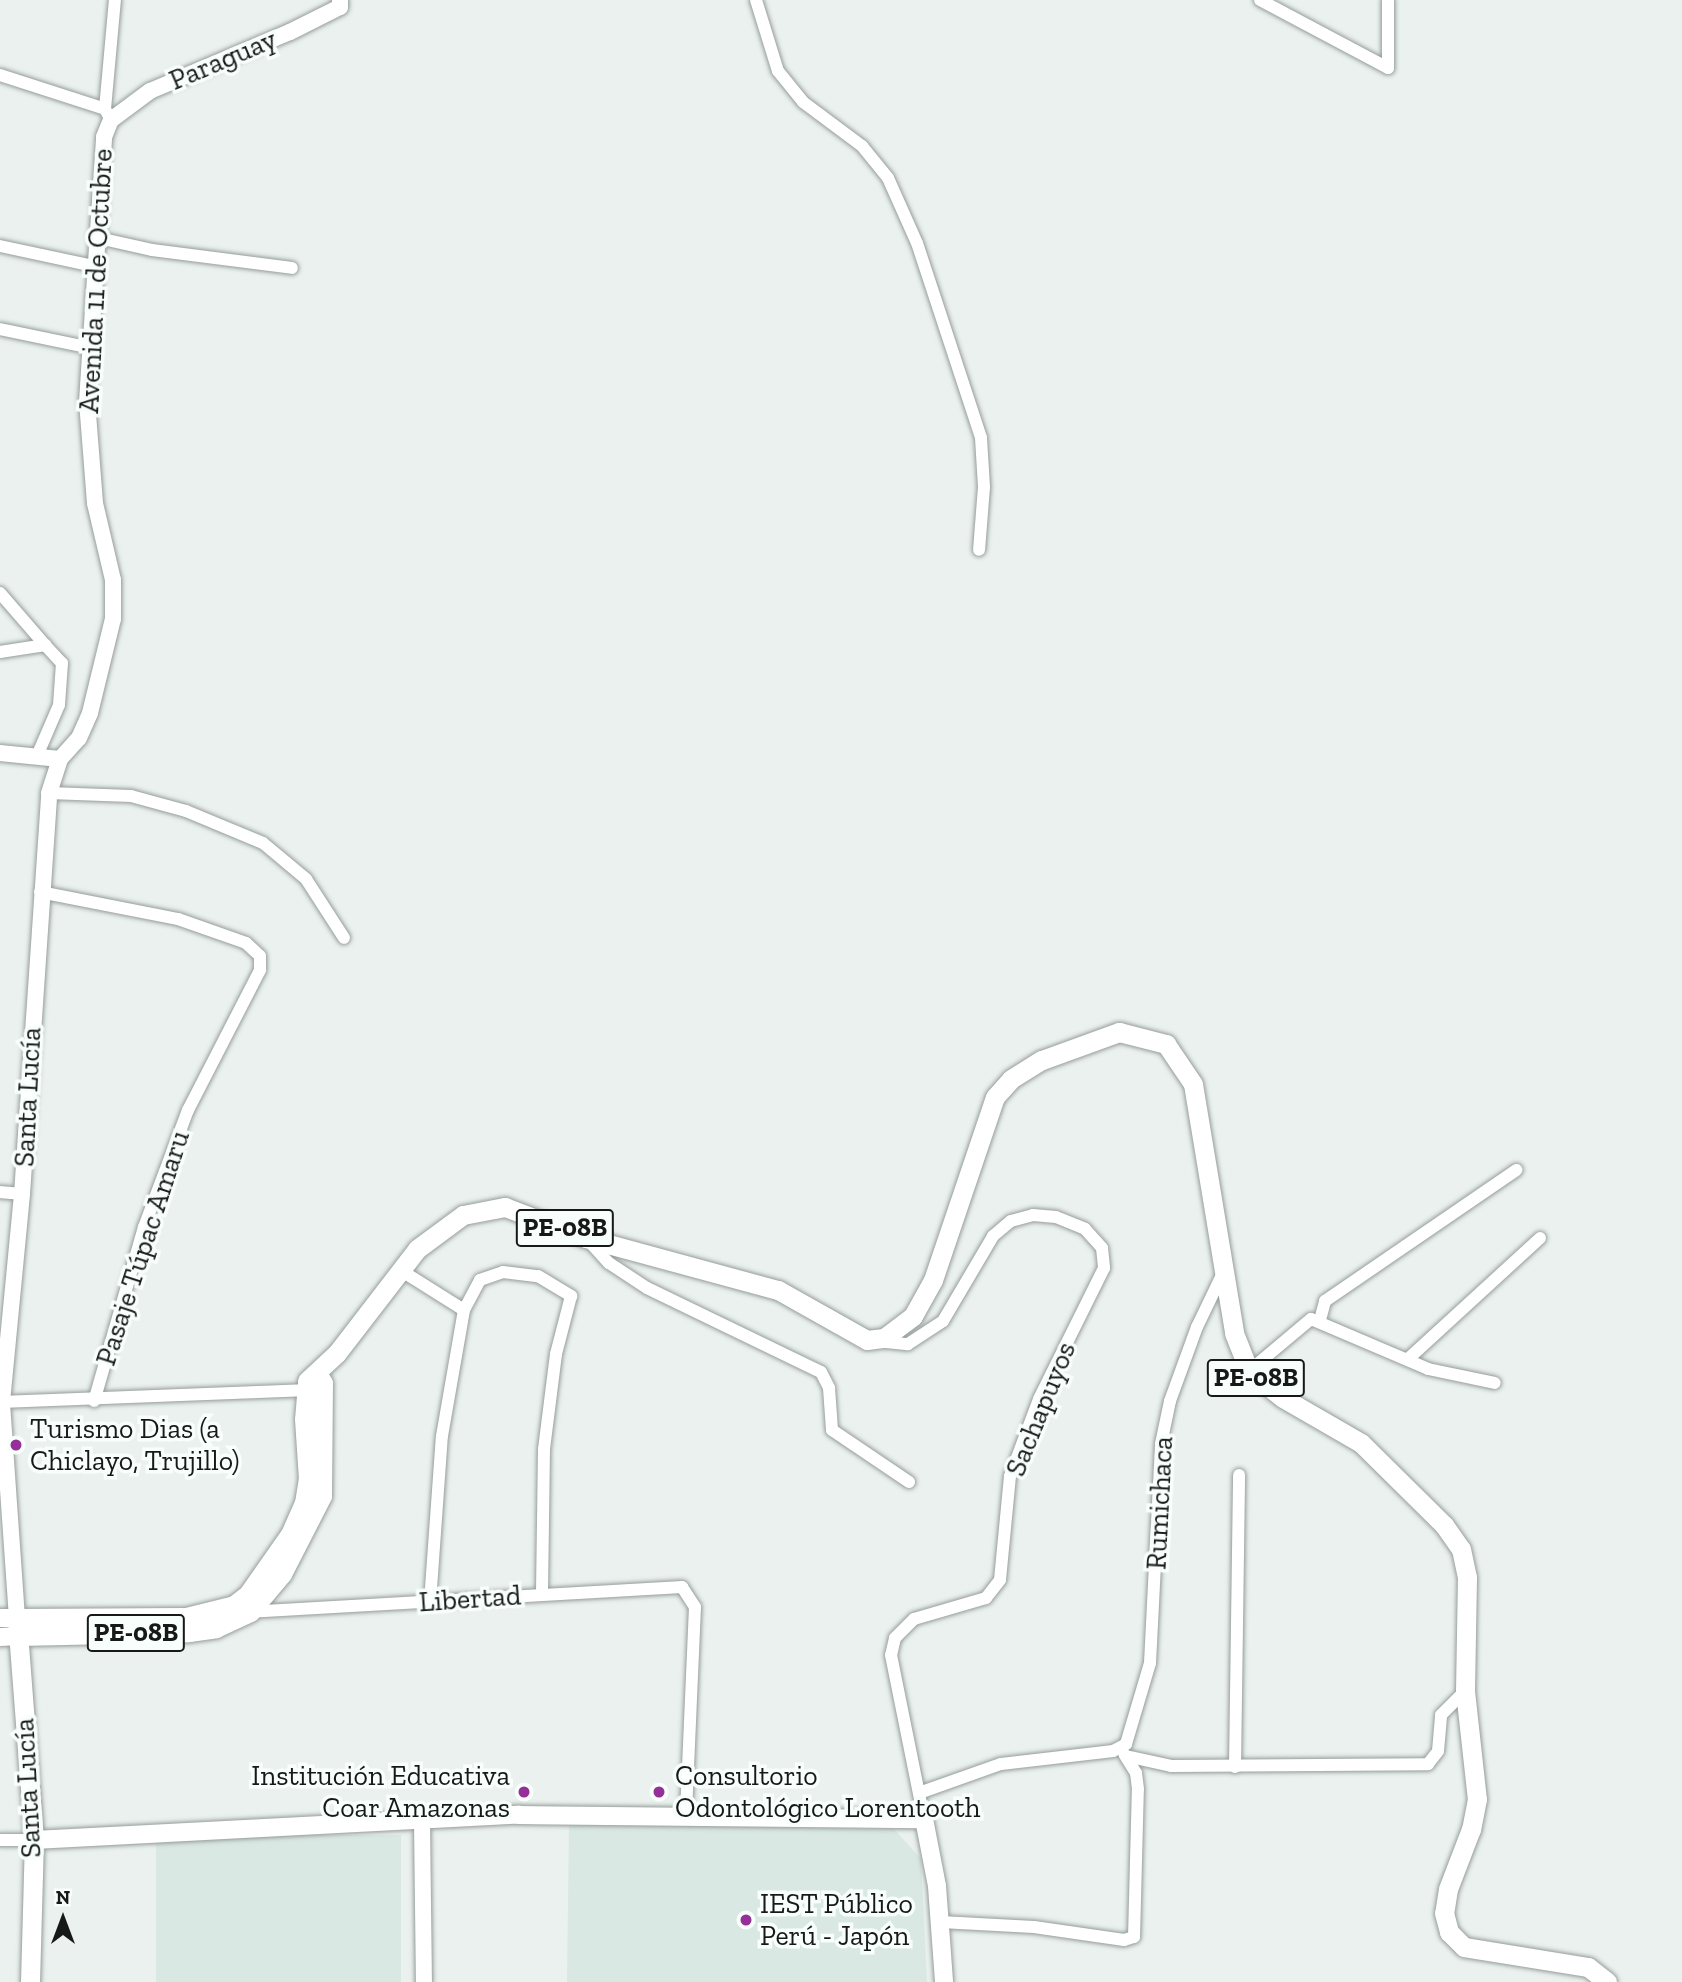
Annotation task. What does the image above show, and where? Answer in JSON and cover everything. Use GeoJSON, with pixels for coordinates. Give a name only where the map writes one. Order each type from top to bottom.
{"type":"FeatureCollection","features":[{"type":"Feature","properties":{"kind":"highway","name":"PE-08B"},"geometry":{"type":"LineString","coordinates":[[9,1627],[211,1613],[248,1594],[290,1534],[304,1503],[316,1383],[417,1248],[442,1227],[484,1208],[505,1207],[537,1216],[586,1237],[778,1290],[867,1340],[896,1332],[913,1316],[933,1280],[995,1097],[1011,1079],[1042,1060],[1119,1032],[1166,1044],[1193,1084],[1239,1352],[1249,1371],[1283,1398],[1361,1443],[1444,1525],[1461,1549],[1466,1577],[1465,1690],[1476,1799],[1471,1829],[1448,1889],[1444,1913],[1449,1932],[1464,1947],[1588,1967],[1607,1982]]}},
{"type":"Feature","properties":{"kind":"highway","name":"PE-08B"},"geometry":{"type":"LineString","coordinates":[[9,1627],[190,1632],[216,1628],[250,1612],[282,1574],[322,1496],[316,1383]]}},
{"type":"Feature","properties":{"kind":"highway","name":"Santa Lucía"},"geometry":{"type":"LineString","coordinates":[[9,1627],[33,1840],[30,1982]]}},
{"type":"Feature","properties":{"kind":"main road"},"geometry":{"type":"LineString","coordinates":[[33,1840],[422,1823],[518,1815],[924,1819]]}},
{"type":"Feature","properties":{"kind":"main road","name":"Sachapuyos"},"geometry":{"type":"LineString","coordinates":[[924,1819],[942,1922],[944,1982]]}},
{"type":"Feature","properties":{"kind":"street","name":"Avenida 11 de Octubre"},"geometry":{"type":"LineString","coordinates":[[60,759],[72,749],[90,713],[113,619],[113,580],[95,503],[89,455],[87,347],[94,237],[108,114],[115,0]]}},
{"type":"Feature","properties":{"kind":"street"},"geometry":{"type":"LineString","coordinates":[[756,0],[778,71],[803,102],[862,146],[888,178],[917,243],[981,438],[984,486],[979,550]]}},
{"type":"Feature","properties":{"kind":"street"},"geometry":{"type":"LineString","coordinates":[[1264,1],[1388,68],[1388,0]]}},
{"type":"Feature","properties":{"kind":"street","name":"Paraguay"},"geometry":{"type":"LineString","coordinates":[[108,114],[150,91],[345,2]]}},
{"type":"Feature","properties":{"kind":"street"},"geometry":{"type":"LineString","coordinates":[[0,75],[108,114]]}},
{"type":"Feature","properties":{"kind":"street"},"geometry":{"type":"LineString","coordinates":[[94,237],[152,250],[292,268]]}},
{"type":"Feature","properties":{"kind":"street"},"geometry":{"type":"LineString","coordinates":[[0,246],[93,266]]}},
{"type":"Feature","properties":{"kind":"street"},"geometry":{"type":"LineString","coordinates":[[0,329],[87,347]]}},
{"type":"Feature","properties":{"kind":"street"},"geometry":{"type":"LineString","coordinates":[[0,593],[44,645],[59,656],[63,684],[59,705],[37,756]]}},
{"type":"Feature","properties":{"kind":"street"},"geometry":{"type":"LineString","coordinates":[[0,652],[44,645]]}},
{"type":"Feature","properties":{"kind":"street"},"geometry":{"type":"LineString","coordinates":[[0,753],[60,759]]}},
{"type":"Feature","properties":{"kind":"street","name":"Santa Lucía"},"geometry":{"type":"LineString","coordinates":[[9,1627],[1,1402],[22,1194],[40,892],[49,793],[60,759]]}},
{"type":"Feature","properties":{"kind":"street"},"geometry":{"type":"LineString","coordinates":[[49,793],[131,796],[186,811],[263,843],[306,879],[344,938]]}},
{"type":"Feature","properties":{"kind":"street","name":"Pasaje Túpac Amaru"},"geometry":{"type":"LineString","coordinates":[[40,892],[178,919],[253,947],[260,956],[260,970],[188,1110],[144,1227],[94,1401]]}},
{"type":"Feature","properties":{"kind":"street"},"geometry":{"type":"LineString","coordinates":[[1320,1320],[1325,1301],[1516,1170]]}},
{"type":"Feature","properties":{"kind":"street"},"geometry":{"type":"LineString","coordinates":[[0,1192],[22,1194]]}},
{"type":"Feature","properties":{"kind":"street","name":"Sachapuyos"},"geometry":{"type":"LineString","coordinates":[[867,1340],[908,1344],[924,1337],[943,1321],[993,1236],[1011,1222],[1033,1215],[1056,1217],[1085,1230],[1102,1248],[1104,1268],[1039,1399],[1014,1464],[1005,1505],[1005,1558],[1000,1580],[986,1598],[914,1619],[895,1638],[891,1655],[924,1819]]}},
{"type":"Feature","properties":{"kind":"street"},"geometry":{"type":"LineString","coordinates":[[586,1237],[610,1263],[647,1288],[821,1372],[829,1388],[832,1430],[909,1482]]}},
{"type":"Feature","properties":{"kind":"street"},"geometry":{"type":"LineString","coordinates":[[1408,1359],[1540,1237]]}},
{"type":"Feature","properties":{"kind":"street"},"geometry":{"type":"LineString","coordinates":[[402,1270],[464,1310]]}},
{"type":"Feature","properties":{"kind":"street","name":"Rumichaca"},"geometry":{"type":"LineString","coordinates":[[1124,1750],[1150,1663],[1161,1444],[1170,1401],[1197,1327],[1225,1270]]}},
{"type":"Feature","properties":{"kind":"street"},"geometry":{"type":"LineString","coordinates":[[430,1602],[442,1436],[464,1310],[480,1280],[515,1273],[538,1276],[571,1296],[556,1353],[544,1449],[542,1595]]}},
{"type":"Feature","properties":{"kind":"street"},"geometry":{"type":"LineString","coordinates":[[1249,1371],[1302,1323],[1320,1320],[1428,1368],[1495,1383]]}},
{"type":"Feature","properties":{"kind":"street"},"geometry":{"type":"LineString","coordinates":[[1,1402],[94,1401],[316,1383]]}},
{"type":"Feature","properties":{"kind":"street"},"geometry":{"type":"LineString","coordinates":[[1235,1768],[1239,1475]]}},
{"type":"Feature","properties":{"kind":"street","name":"Libertad"},"geometry":{"type":"LineString","coordinates":[[211,1613],[682,1587],[688,1591],[695,1607],[687,1815]]}},
{"type":"Feature","properties":{"kind":"street"},"geometry":{"type":"LineString","coordinates":[[919,1793],[1001,1764],[1124,1750],[1171,1766],[1235,1768],[1428,1764],[1438,1751],[1441,1715],[1465,1690]]}},
{"type":"Feature","properties":{"kind":"street"},"geometry":{"type":"LineString","coordinates":[[942,1922],[1034,1927],[1124,1940],[1134,1937],[1138,1930],[1138,1789],[1136,1773],[1124,1750]]}},
{"type":"Feature","properties":{"kind":"street"},"geometry":{"type":"LineString","coordinates":[[422,1823],[424,1982]]}},
{"type":"Feature","properties":{"kind":"street"},"geometry":{"type":"LineString","coordinates":[[0,1840],[33,1840]]}},
{"type":"Feature","properties":{"kind":"shaded area","name":"IEST Público Perú - Japón"},"geometry":{"type":"Polygon","coordinates":[[[569,1824],[894,1829],[921,1859],[927,1982],[567,1982],[569,1824]]]}},
{"type":"Feature","properties":{"kind":"shaded area"},"geometry":{"type":"Polygon","coordinates":[[[156,1835],[401,1835],[401,1982],[156,1982],[156,1835]]]}},
{"type":"Feature","properties":{"kind":"place","name":"Turismo Dias (a Chiclayo, Trujillo)"},"geometry":{"type":"Point","coordinates":[16,1445]}},
{"type":"Feature","properties":{"kind":"place","name":"Institución Educativa Coar Amazonas"},"geometry":{"type":"Point","coordinates":[524,1792]}},
{"type":"Feature","properties":{"kind":"place","name":"Consultorio Odontológico Lorentooth"},"geometry":{"type":"Point","coordinates":[659,1792]}},
{"type":"Feature","properties":{"kind":"place","name":"IEST Público Perú - Japón"},"geometry":{"type":"Point","coordinates":[746,1920]}}]}
